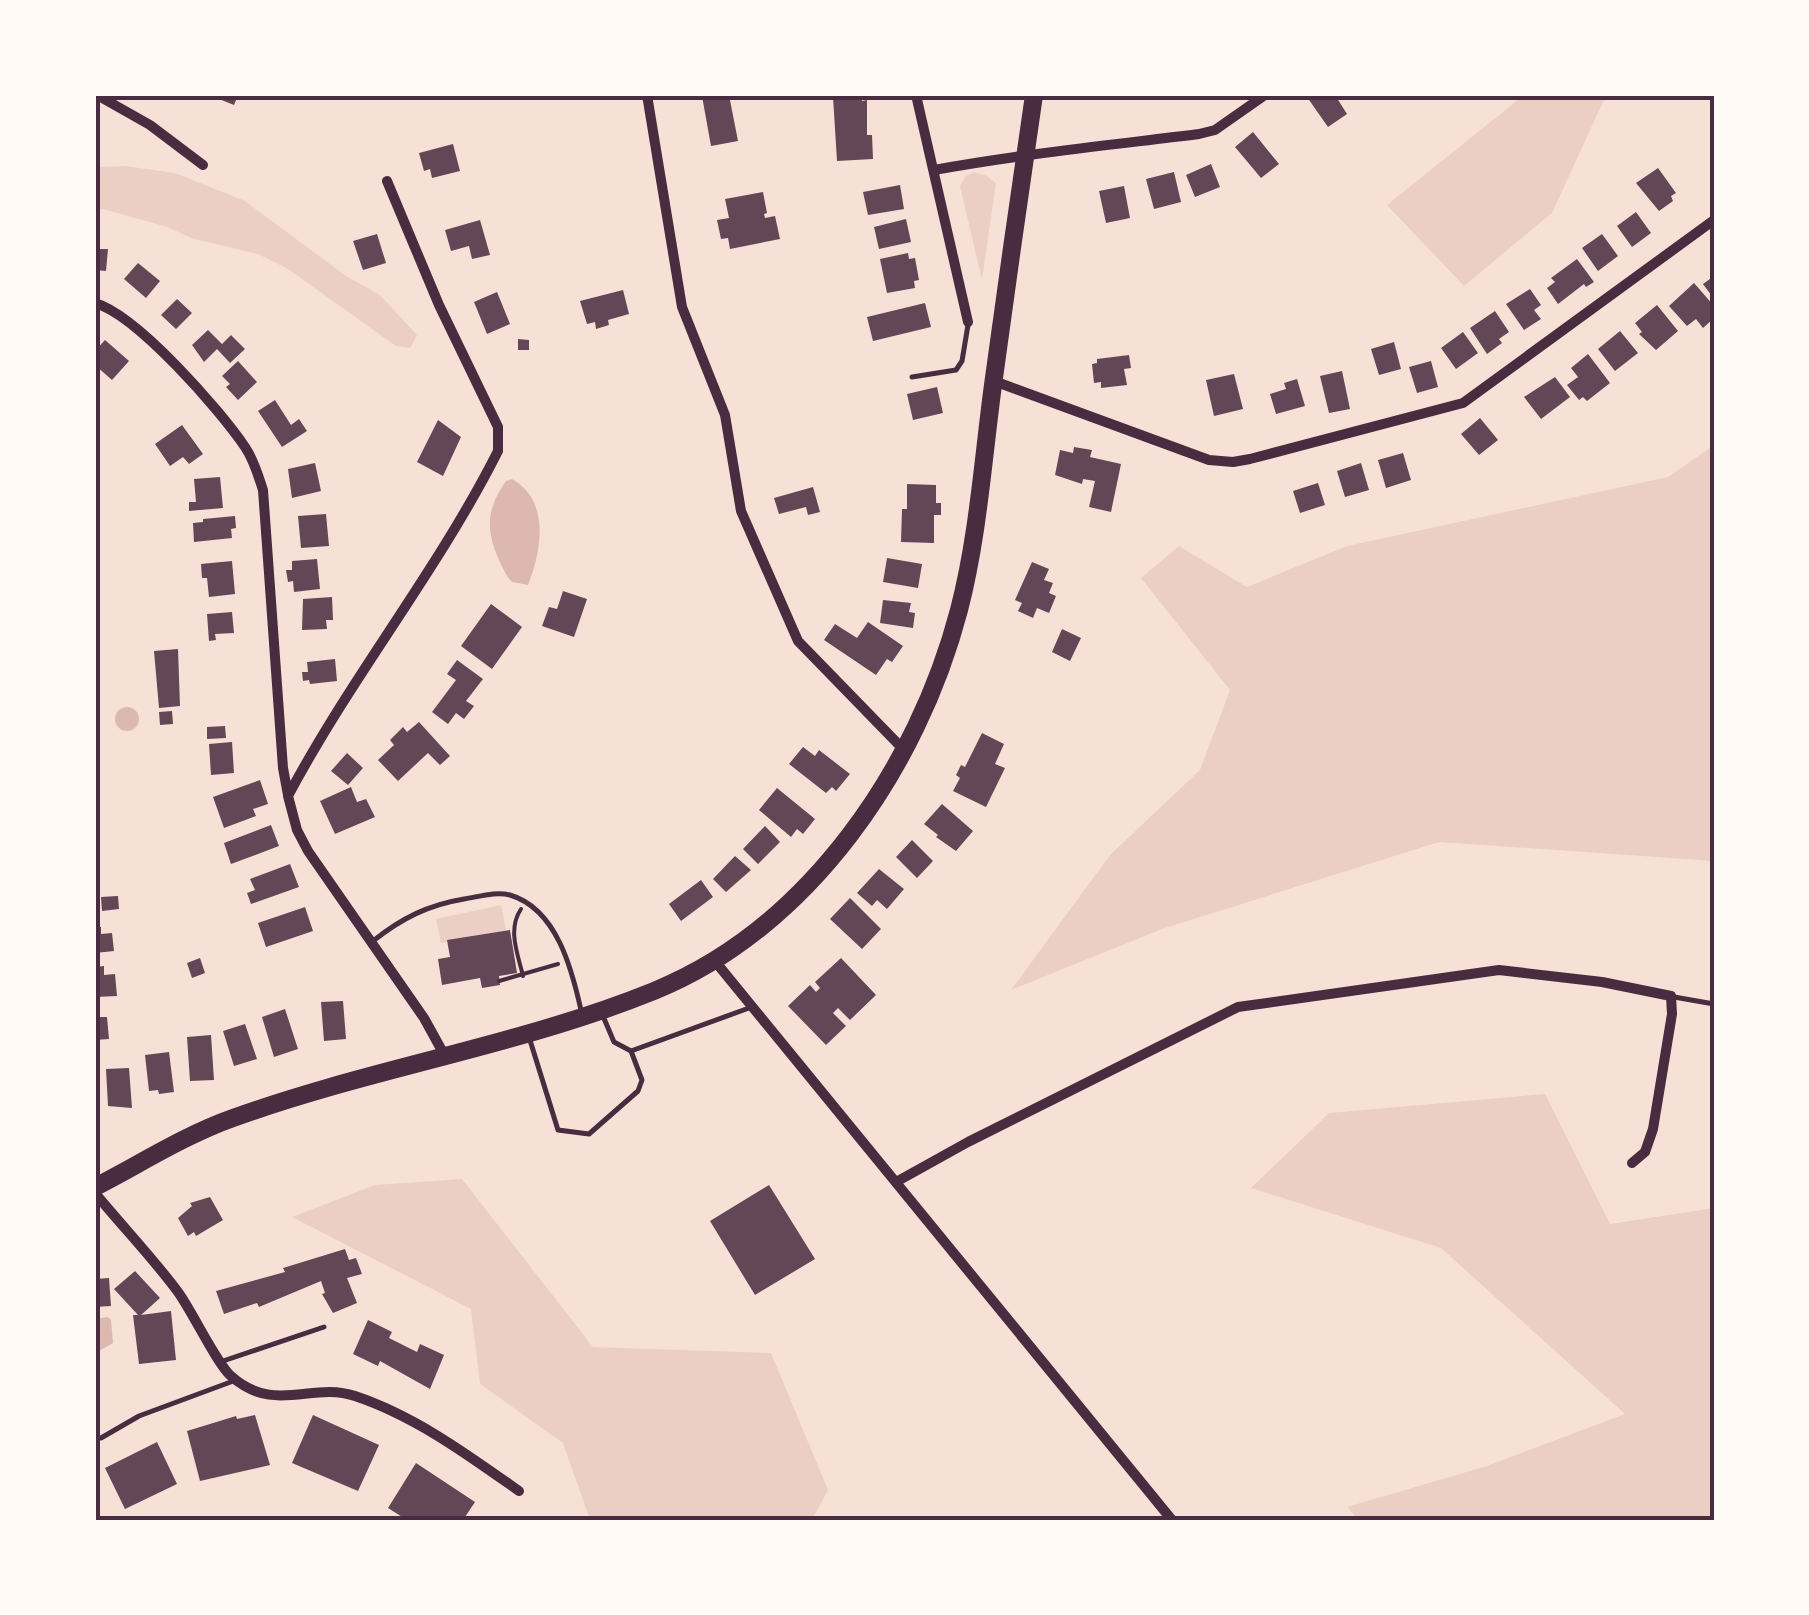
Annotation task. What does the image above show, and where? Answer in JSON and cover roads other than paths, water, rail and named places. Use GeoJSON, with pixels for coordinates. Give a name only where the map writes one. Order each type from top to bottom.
{"type":"FeatureCollection","features":[{"type":"Feature","properties":{"kind":"main road"},"geometry":{"type":"LineString","coordinates":[[95,1190],[230,1119],[592,1014],[658,990],[714,960],[768,921],[809,882],[885,784],[932,692],[960,607],[1034,95]]}},
{"type":"Feature","properties":{"kind":"street"},"geometry":{"type":"LineString","coordinates":[[97,95],[150,125],[204,165]]}},
{"type":"Feature","properties":{"kind":"street"},"geometry":{"type":"LineString","coordinates":[[647,95],[682,307],[725,416],[740,511],[798,641],[903,749]]}},
{"type":"Feature","properties":{"kind":"street"},"geometry":{"type":"LineString","coordinates":[[916,95],[968,322]]}},
{"type":"Feature","properties":{"kind":"street"},"geometry":{"type":"LineString","coordinates":[[934,170],[1026,153],[1068,152],[1200,134],[1215,130],[1266,95]]}},
{"type":"Feature","properties":{"kind":"street"},"geometry":{"type":"LineString","coordinates":[[288,796],[316,745],[411,603],[498,451],[498,426],[439,306],[388,181]]}},
{"type":"Feature","properties":{"kind":"street"},"geometry":{"type":"LineString","coordinates":[[994,381],[1210,460],[1250,459],[1463,402],[1714,220]]}},
{"type":"Feature","properties":{"kind":"street"},"geometry":{"type":"LineString","coordinates":[[95,303],[116,311],[147,338],[225,422],[253,462],[263,490],[283,768],[296,830],[424,1018],[446,1058]]}},
{"type":"Feature","properties":{"kind":"street"},"geometry":{"type":"LineString","coordinates":[[714,960],[1172,1520]]}},
{"type":"Feature","properties":{"kind":"street"},"geometry":{"type":"LineString","coordinates":[[896,1182],[983,1134],[1238,1007],[1500,970],[1602,982],[1671,996],[1672,1014],[1653,1129],[1645,1152],[1632,1163]]}},
{"type":"Feature","properties":{"kind":"street"},"geometry":{"type":"LineString","coordinates":[[95,1190],[176,1290],[236,1379],[277,1397],[352,1394],[436,1434],[519,1490]]}},
{"type":"Feature","properties":{"kind":"lane"},"geometry":{"type":"LineString","coordinates":[[912,378],[956,370],[962,360],[968,322]]}},
{"type":"Feature","properties":{"kind":"lane"},"geometry":{"type":"LineString","coordinates":[[371,943],[402,918],[432,905],[496,894],[511,896],[551,930],[592,1014],[614,1042],[631,1052],[642,1080],[638,1091],[589,1134],[558,1130],[528,1032]]}},
{"type":"Feature","properties":{"kind":"lane"},"geometry":{"type":"LineString","coordinates":[[1671,996],[1714,1004]]}},
{"type":"Feature","properties":{"kind":"lane"},"geometry":{"type":"LineString","coordinates":[[631,1052],[752,1006]]}},
{"type":"Feature","properties":{"kind":"lane"},"geometry":{"type":"LineString","coordinates":[[222,1362],[324,1327]]}},
{"type":"Feature","properties":{"kind":"lane"},"geometry":{"type":"LineString","coordinates":[[101,1438],[140,1416],[236,1379]]}}]}
